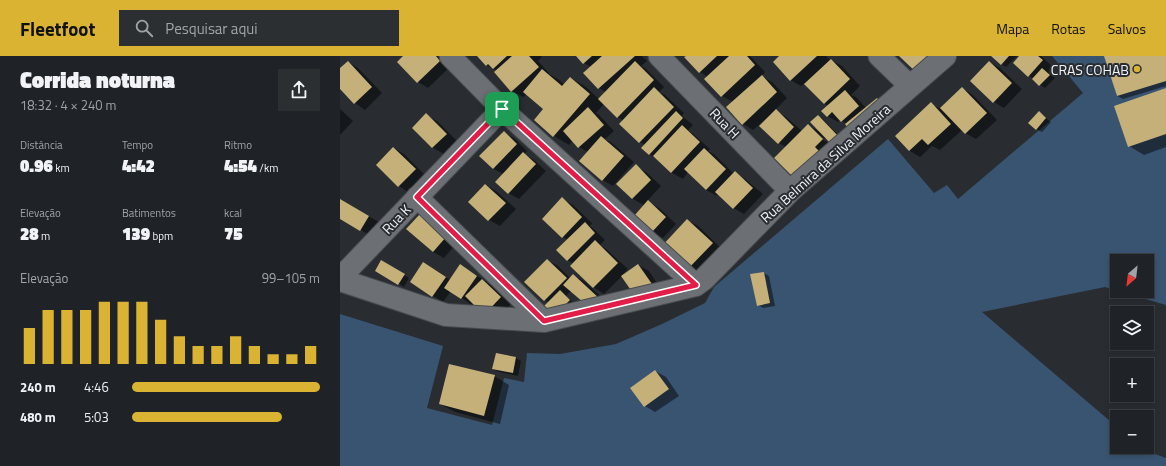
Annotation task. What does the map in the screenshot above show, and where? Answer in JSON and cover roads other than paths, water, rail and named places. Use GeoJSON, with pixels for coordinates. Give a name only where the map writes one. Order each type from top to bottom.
{"type":"FeatureCollection","features":[{"type":"Feature","properties":{"kind":"main road","name":"Rua Belmira da Silva Moreira"},"geometry":{"type":"LineString","coordinates":[[340,279],[446,315],[544,321],[696,285],[704,279],[790,191],[945,56]]}},
{"type":"Feature","properties":{"kind":"street"},"geometry":{"type":"LineString","coordinates":[[450,56],[502,109],[696,285]]}},
{"type":"Feature","properties":{"kind":"street","name":"Rua H"},"geometry":{"type":"LineString","coordinates":[[659,56],[790,191]]}},
{"type":"Feature","properties":{"kind":"street"},"geometry":{"type":"LineString","coordinates":[[878,56],[910,86]]}},
{"type":"Feature","properties":{"kind":"street","name":"Rua K"},"geometry":{"type":"LineString","coordinates":[[340,279],[502,109]]}},
{"type":"Feature","properties":{"kind":"street"},"geometry":{"type":"LineString","coordinates":[[417,197],[544,321]]}},
{"type":"Feature","properties":{"kind":"place","name":"CRAS COHAB"},"geometry":{"type":"Point","coordinates":[1137,69]}}]}
